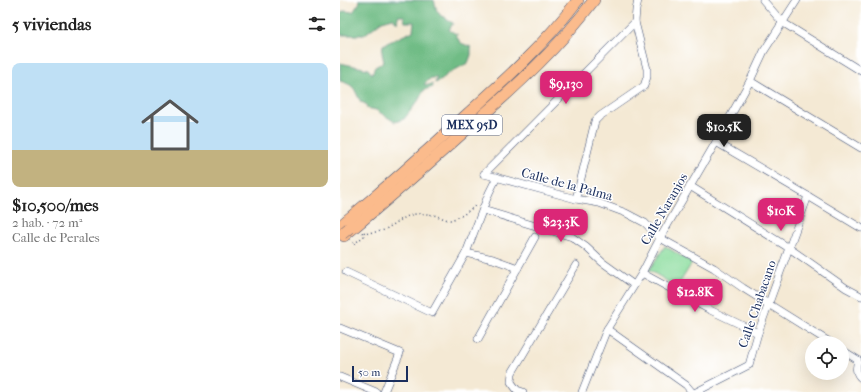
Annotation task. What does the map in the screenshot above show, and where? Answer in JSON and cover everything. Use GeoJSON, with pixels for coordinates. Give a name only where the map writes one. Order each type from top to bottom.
{"type":"FeatureCollection","features":[{"type":"Feature","properties":{"kind":"highway"},"geometry":{"type":"LineString","coordinates":[[340,220],[441,132],[545,36],[577,0]]}},
{"type":"Feature","properties":{"kind":"highway","name":"MEX 95D"},"geometry":{"type":"LineString","coordinates":[[340,226],[437,142],[510,75],[539,46],[577,0]]}},
{"type":"Feature","properties":{"kind":"highway"},"geometry":{"type":"LineString","coordinates":[[340,236],[511,88],[550,50],[591,0]]}},
{"type":"Feature","properties":{"kind":"highway","name":"MEX 95D"},"geometry":{"type":"LineString","coordinates":[[340,239],[407,183],[520,83],[546,57],[594,0]]}},
{"type":"Feature","properties":{"kind":"street"},"geometry":{"type":"LineString","coordinates":[[576,199],[595,121],[644,86],[647,77],[647,69],[635,22],[638,0]]}},
{"type":"Feature","properties":{"kind":"street"},"geometry":{"type":"LineString","coordinates":[[764,0],[782,22],[861,71]]}},
{"type":"Feature","properties":{"kind":"street","name":"Calle Naranjos"},"geometry":{"type":"LineString","coordinates":[[582,392],[608,329],[642,273],[660,238],[750,82],[764,51],[797,0]]}},
{"type":"Feature","properties":{"kind":"street","name":"Calle de la Palma"},"geometry":{"type":"LineString","coordinates":[[635,22],[484,174],[576,199],[599,203],[626,213],[645,224],[660,238],[714,268],[820,336]]}},
{"type":"Feature","properties":{"kind":"street"},"geometry":{"type":"LineString","coordinates":[[750,82],[861,148]]}},
{"type":"Feature","properties":{"kind":"street"},"geometry":{"type":"LineString","coordinates":[[716,142],[861,228]]}},
{"type":"Feature","properties":{"kind":"street"},"geometry":{"type":"LineString","coordinates":[[346,272],[432,313],[466,253],[497,177]]}},
{"type":"Feature","properties":{"kind":"street"},"geometry":{"type":"LineString","coordinates":[[690,186],[789,248],[846,288],[861,296]]}},
{"type":"Feature","properties":{"kind":"street","name":"Calle Chabacano"},"geometry":{"type":"LineString","coordinates":[[696,392],[749,365],[758,333],[808,196]]}},
{"type":"Feature","properties":{"kind":"street"},"geometry":{"type":"LineString","coordinates":[[483,210],[572,237],[586,247],[602,262],[634,285]]}},
{"type":"Feature","properties":{"kind":"street"},"geometry":{"type":"LineString","coordinates":[[478,339],[535,237]]}},
{"type":"Feature","properties":{"kind":"street"},"geometry":{"type":"LineString","coordinates":[[466,253],[494,259],[518,268]]}},
{"type":"Feature","properties":{"kind":"street"},"geometry":{"type":"LineString","coordinates":[[523,392],[517,390],[511,382],[512,373],[576,265]]}},
{"type":"Feature","properties":{"kind":"street"},"geometry":{"type":"LineString","coordinates":[[642,273],[708,309],[758,333]]}},
{"type":"Feature","properties":{"kind":"street"},"geometry":{"type":"LineString","coordinates":[[340,328],[400,353],[384,392]]}},
{"type":"Feature","properties":{"kind":"street"},"geometry":{"type":"LineString","coordinates":[[608,329],[686,385],[692,392]]}},
{"type":"Feature","properties":{"kind":"street"},"geometry":{"type":"LineString","coordinates":[[849,354],[858,360],[856,370],[861,378]]}},
{"type":"Feature","properties":{"kind":"street"},"geometry":{"type":"LineString","coordinates":[[340,377],[376,392]]}},
{"type":"Feature","properties":{"kind":"path"},"geometry":{"type":"LineString","coordinates":[[354,244],[364,236],[362,232],[366,234],[369,232],[374,233],[380,231],[402,218],[416,214],[434,215],[451,220],[471,210],[490,193]]}},
{"type":"Feature","properties":{"kind":"green space"},"geometry":{"type":"Polygon","coordinates":[[[358,0],[434,0],[437,11],[441,16],[453,23],[449,30],[458,35],[456,36],[461,43],[471,47],[471,55],[468,63],[447,74],[442,80],[435,83],[437,78],[431,78],[425,83],[425,86],[432,84],[433,87],[424,90],[418,101],[404,119],[395,122],[376,110],[367,108],[366,104],[361,102],[352,86],[340,81],[340,63],[368,69],[372,74],[375,67],[384,62],[382,53],[383,45],[413,31],[414,22],[405,22],[404,16],[398,16],[397,23],[393,18],[382,21],[364,35],[340,35],[340,14],[344,11],[353,12],[360,2],[358,0]]]}},
{"type":"Feature","properties":{"kind":"green space"},"geometry":{"type":"Polygon","coordinates":[[[665,246],[692,263],[677,287],[649,270],[665,246]]]}}]}
